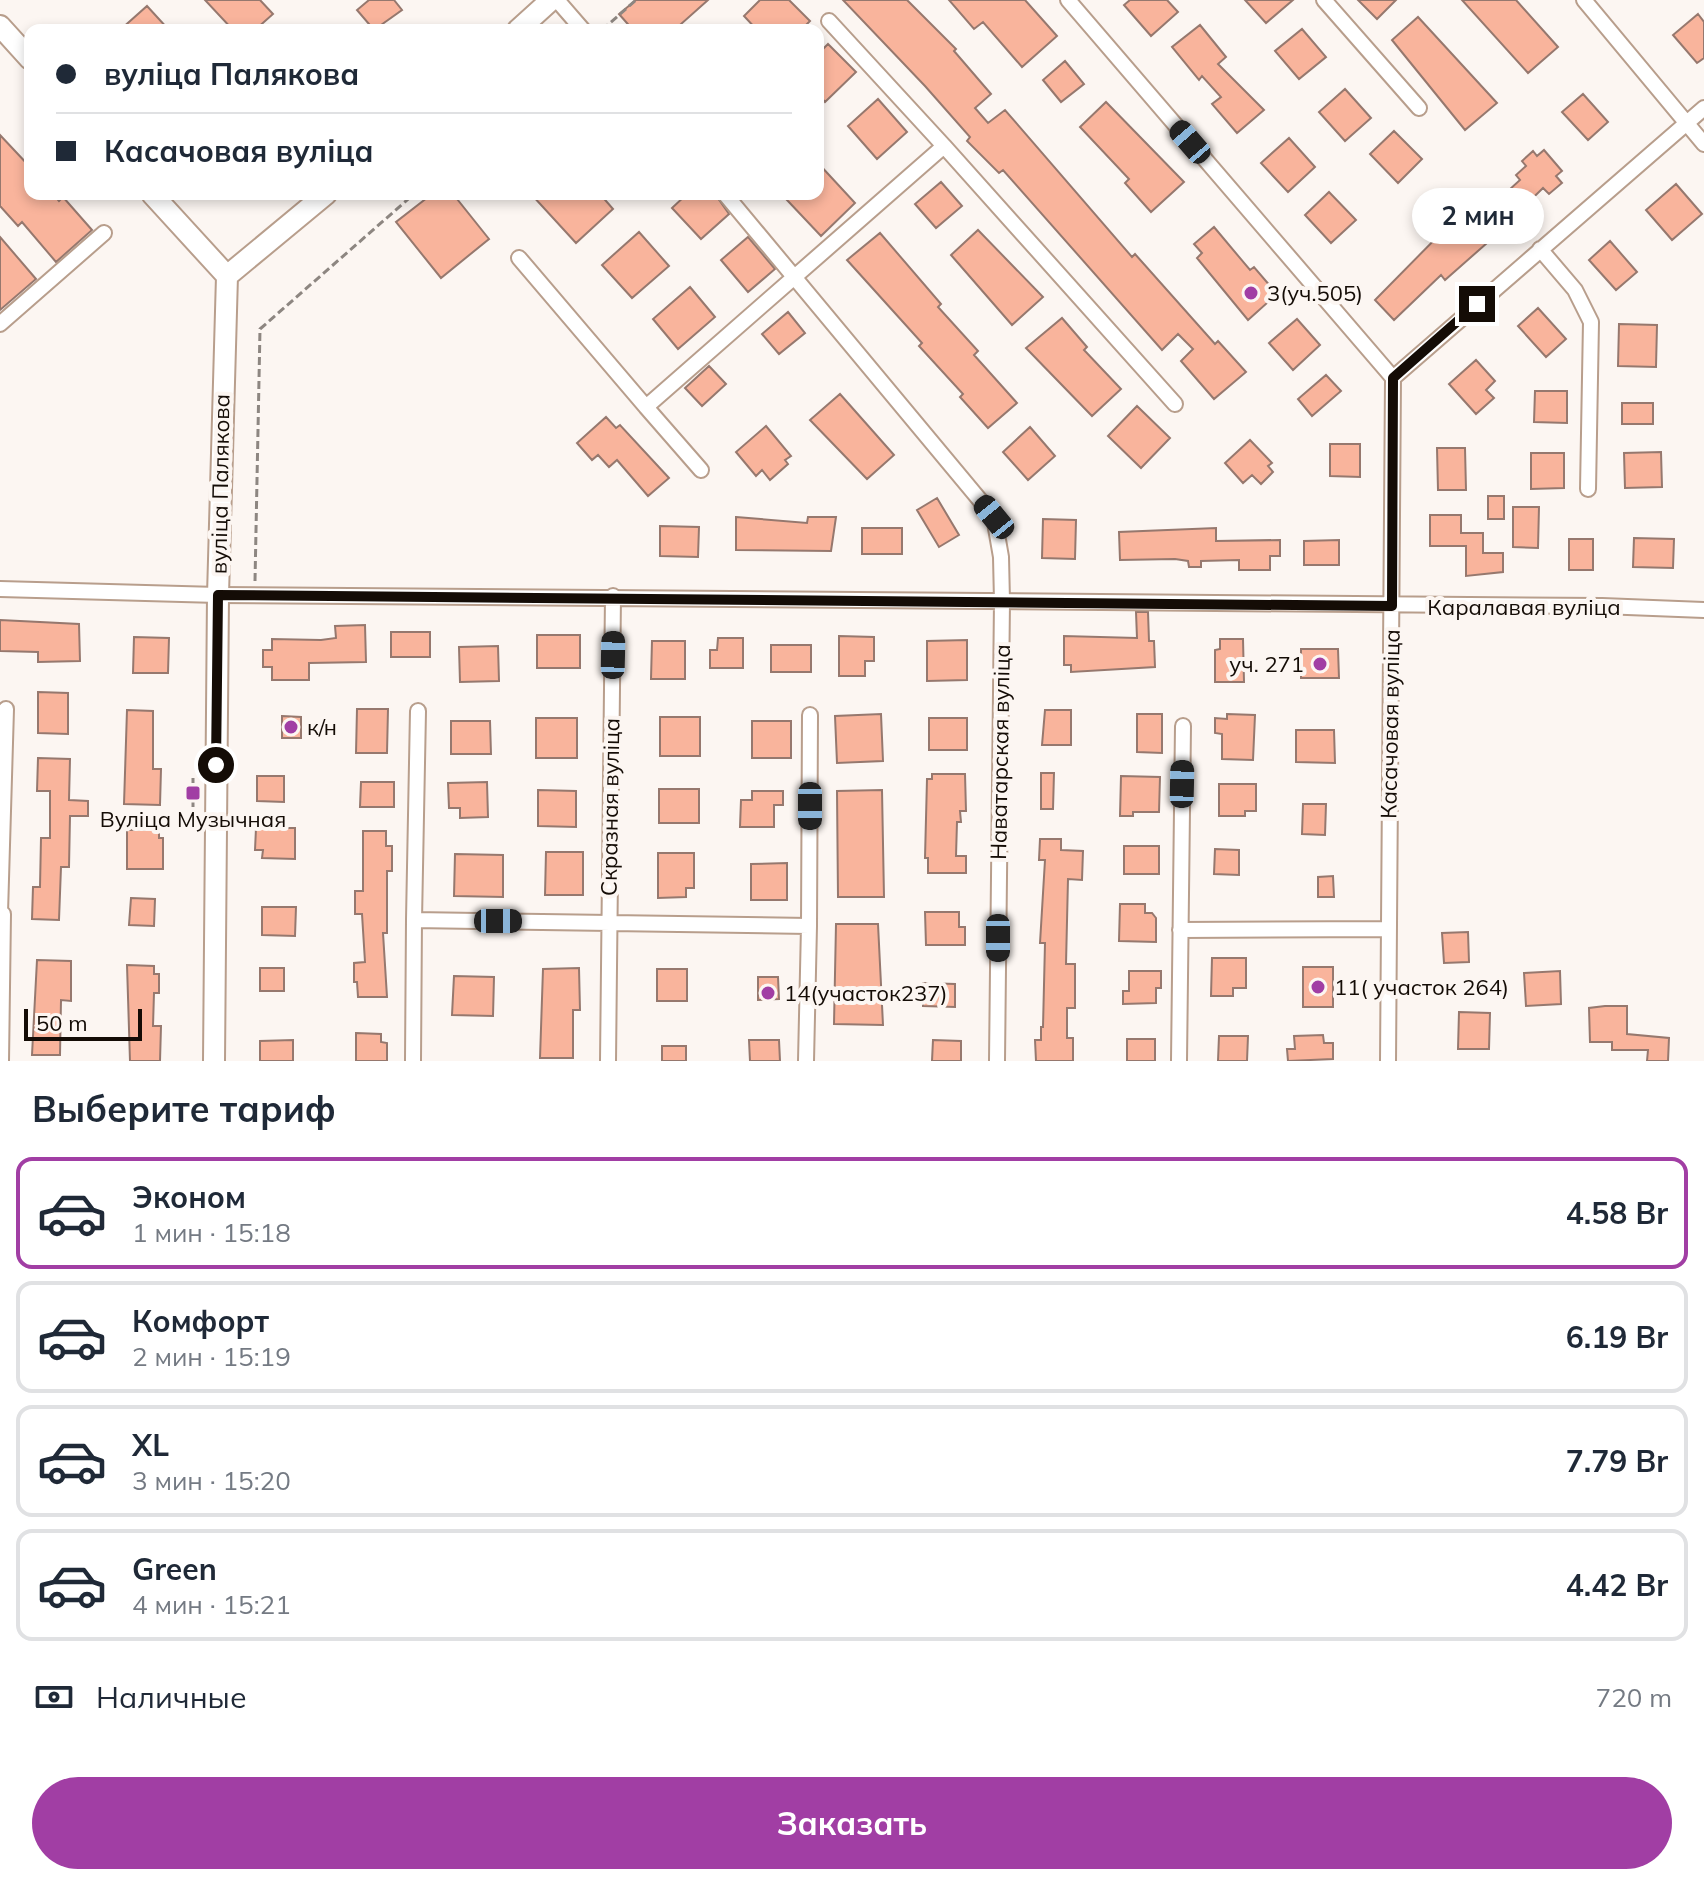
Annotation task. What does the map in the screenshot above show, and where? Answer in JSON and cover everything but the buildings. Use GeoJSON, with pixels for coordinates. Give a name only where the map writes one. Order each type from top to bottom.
{"type":"FeatureCollection","features":[{"type":"Feature","properties":{"kind":"street"},"geometry":{"type":"LineString","coordinates":[[525,24],[554,0],[577,24]]}},
{"type":"Feature","properties":{"kind":"street"},"geometry":{"type":"LineString","coordinates":[[1068,0],[1393,378],[1704,108]]}},
{"type":"Feature","properties":{"kind":"street"},"geometry":{"type":"LineString","coordinates":[[1324,0],[1419,108]]}},
{"type":"Feature","properties":{"kind":"street"},"geometry":{"type":"LineString","coordinates":[[1584,0],[1704,144]]}},
{"type":"Feature","properties":{"kind":"street"},"geometry":{"type":"LineString","coordinates":[[829,21],[1175,404]]}},
{"type":"Feature","properties":{"kind":"street"},"geometry":{"type":"LineString","coordinates":[[0,26],[24,52]]}},
{"type":"Feature","properties":{"kind":"street"},"geometry":{"type":"LineString","coordinates":[[646,407],[944,146]]}},
{"type":"Feature","properties":{"kind":"street"},"geometry":{"type":"LineString","coordinates":[[157,200],[227,276],[319,200]]}},
{"type":"Feature","properties":{"kind":"street","name":"Наватарская вуліца"},"geometry":{"type":"LineString","coordinates":[[730,200],[994,517],[1001,557],[1002,601],[997,1061]]}},
{"type":"Feature","properties":{"kind":"street"},"geometry":{"type":"LineString","coordinates":[[0,324],[104,233]]}},
{"type":"Feature","properties":{"kind":"street"},"geometry":{"type":"LineString","coordinates":[[1540,249],[1575,290],[1591,322],[1588,489]]}},
{"type":"Feature","properties":{"kind":"street"},"geometry":{"type":"LineString","coordinates":[[519,258],[701,470]]}},
{"type":"Feature","properties":{"kind":"street","name":"вуліца Палякова"},"geometry":{"type":"LineString","coordinates":[[214,1061],[218,595],[227,276]]}},
{"type":"Feature","properties":{"kind":"street","name":"Касачовая вуліца"},"geometry":{"type":"LineString","coordinates":[[1388,1061],[1393,378]]}},
{"type":"Feature","properties":{"kind":"street","name":"Каралавая вуліца"},"geometry":{"type":"LineString","coordinates":[[0,589],[218,595],[613,596],[1704,610]]}},
{"type":"Feature","properties":{"kind":"street","name":"Скразная вуліца"},"geometry":{"type":"LineString","coordinates":[[608,1061],[613,596]]}},
{"type":"Feature","properties":{"kind":"street"},"geometry":{"type":"LineString","coordinates":[[1,1061],[6,709]]}},
{"type":"Feature","properties":{"kind":"street"},"geometry":{"type":"LineString","coordinates":[[413,1061],[418,711]]}},
{"type":"Feature","properties":{"kind":"street"},"geometry":{"type":"LineString","coordinates":[[806,1061],[810,715]]}},
{"type":"Feature","properties":{"kind":"street"},"geometry":{"type":"LineString","coordinates":[[1179,1061],[1183,726]]}},
{"type":"Feature","properties":{"kind":"street","name":"Скразная вуліца"},"geometry":{"type":"LineString","coordinates":[[414,920],[809,926]]}},
{"type":"Feature","properties":{"kind":"street"},"geometry":{"type":"LineString","coordinates":[[1180,930],[1389,929]]}},
{"type":"Feature","properties":{"kind":"path"},"geometry":{"type":"LineString","coordinates":[[609,24],[636,0]]}},
{"type":"Feature","properties":{"kind":"path"},"geometry":{"type":"LineString","coordinates":[[255,595],[260,329],[407,200]]}},
{"type":"Feature","properties":{"kind":"path"},"geometry":{"type":"LineString","coordinates":[[193,778],[193,807]]}},
{"type":"Feature","properties":{"kind":"place","name":"3(уч.505)"},"geometry":{"type":"Point","coordinates":[1251,293]}},
{"type":"Feature","properties":{"kind":"place","name":"уч. 271"},"geometry":{"type":"Point","coordinates":[1320,664]}},
{"type":"Feature","properties":{"kind":"place","name":"к/н"},"geometry":{"type":"Point","coordinates":[291,727]}},
{"type":"Feature","properties":{"kind":"place","name":"Вуліца Музычная"},"geometry":{"type":"Point","coordinates":[193,793]}},
{"type":"Feature","properties":{"kind":"place","name":"11( участок 264)"},"geometry":{"type":"Point","coordinates":[1318,987]}},
{"type":"Feature","properties":{"kind":"place","name":"14(участок237)"},"geometry":{"type":"Point","coordinates":[768,993]}},
{"type":"Feature","properties":{"kind":"route"},"geometry":{"type":"LineString","coordinates":[[216,765],[218,595],[613,596],[1392,606],[1393,378],[1477,304]]}}]}
